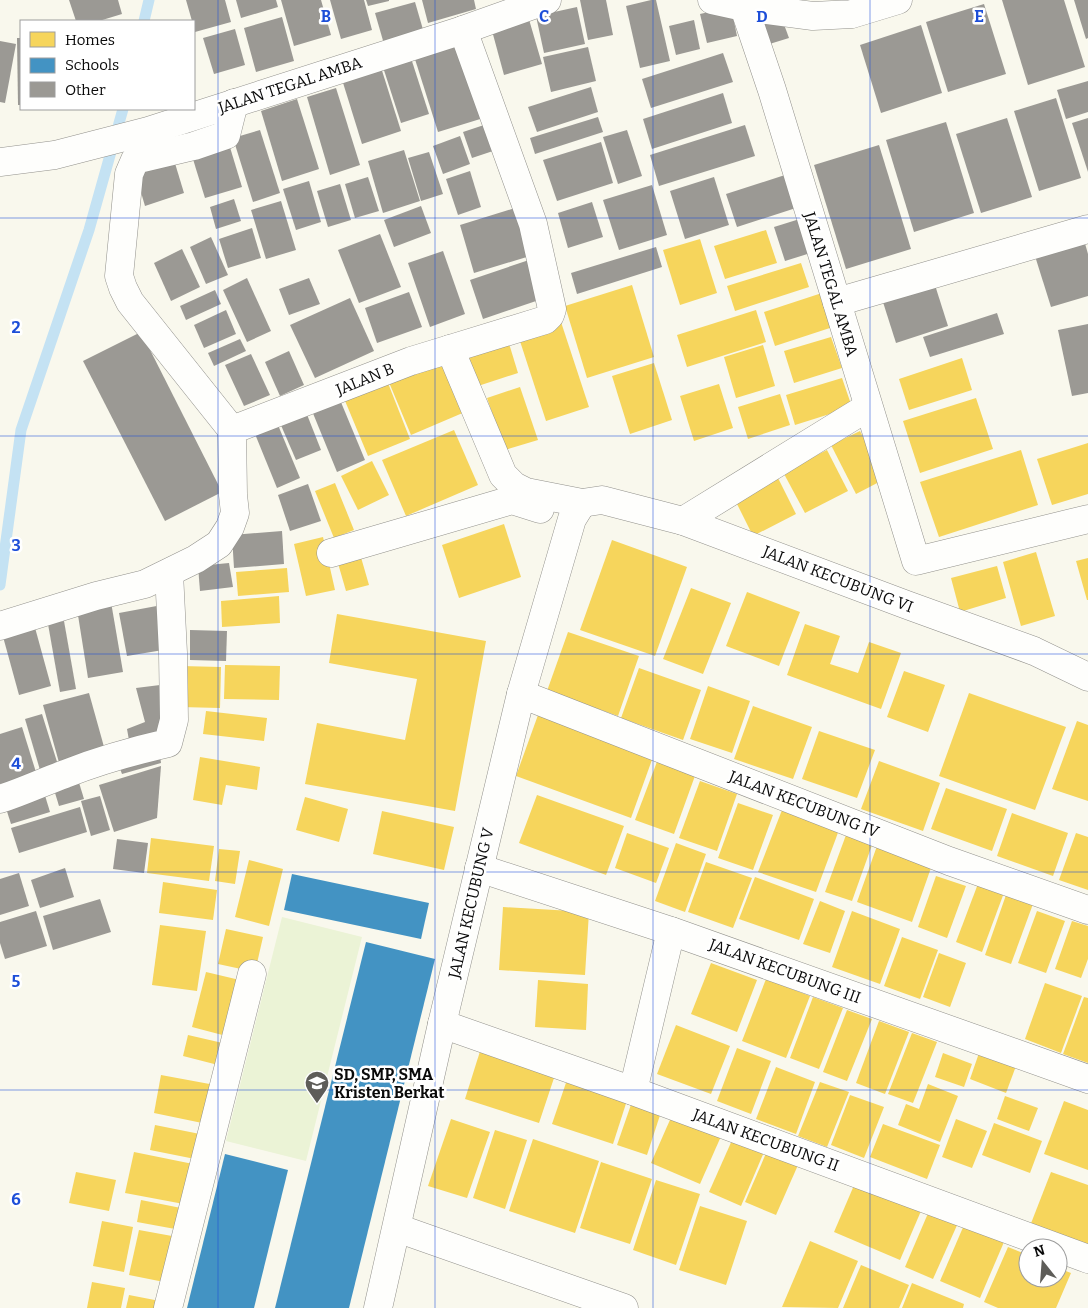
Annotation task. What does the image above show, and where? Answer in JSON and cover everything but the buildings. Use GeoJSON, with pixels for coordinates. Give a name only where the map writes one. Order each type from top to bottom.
{"type":"FeatureCollection","features":[{"type":"Feature","properties":{"kind":"street","name":"JALAN TEGAL AMBA"},"geometry":{"type":"LineString","coordinates":[[0,162],[55,155],[148,131],[463,30],[499,8],[547,0]]}},
{"type":"Feature","properties":{"kind":"street"},"geometry":{"type":"LineString","coordinates":[[712,0],[744,7],[813,16],[852,14],[898,0]]}},
{"type":"Feature","properties":{"kind":"street","name":"JALAN TEGAL AMBA"},"geometry":{"type":"LineString","coordinates":[[744,7],[772,90],[916,561],[1088,519]]}},
{"type":"Feature","properties":{"kind":"street","name":"JALAN B"},"geometry":{"type":"LineString","coordinates":[[232,430],[411,361],[545,320],[550,316],[552,310],[533,224],[463,30]]}},
{"type":"Feature","properties":{"kind":"street"},"geometry":{"type":"LineString","coordinates":[[4,624],[86,599],[145,584],[196,559],[219,544],[230,527],[235,513],[232,430],[130,302],[123,288],[120,276],[129,174],[135,160],[194,146],[226,135],[234,103]]}},
{"type":"Feature","properties":{"kind":"street"},"geometry":{"type":"LineString","coordinates":[[837,302],[1088,229]]}},
{"type":"Feature","properties":{"kind":"street"},"geometry":{"type":"LineString","coordinates":[[450,349],[503,475],[514,486],[526,492],[577,511]]}},
{"type":"Feature","properties":{"kind":"street"},"geometry":{"type":"LineString","coordinates":[[683,521],[868,407]]}},
{"type":"Feature","properties":{"kind":"street"},"geometry":{"type":"LineString","coordinates":[[331,553],[512,500],[577,511]]}},
{"type":"Feature","properties":{"kind":"street","name":"JALAN KECUBUNG VI"},"geometry":{"type":"LineString","coordinates":[[577,511],[602,500],[683,521],[1034,651],[1088,677]]}},
{"type":"Feature","properties":{"kind":"street","name":"JALAN KECUBUNG V"},"geometry":{"type":"LineString","coordinates":[[378,1308],[442,1024],[521,694],[577,511]]}},
{"type":"Feature","properties":{"kind":"street"},"geometry":{"type":"LineString","coordinates":[[0,798],[19,793],[65,774],[126,753],[168,743],[174,720],[169,573]]}},
{"type":"Feature","properties":{"kind":"street","name":"JALAN KECUBUNG IV"},"geometry":{"type":"LineString","coordinates":[[521,694],[949,861],[1088,910]]}},
{"type":"Feature","properties":{"kind":"street","name":"JALAN KECUBUNG III"},"geometry":{"type":"LineString","coordinates":[[480,868],[671,931],[1088,1079]]}},
{"type":"Feature","properties":{"kind":"street"},"geometry":{"type":"LineString","coordinates":[[633,1091],[671,931]]}},
{"type":"Feature","properties":{"kind":"street"},"geometry":{"type":"LineString","coordinates":[[168,1308],[252,974]]}},
{"type":"Feature","properties":{"kind":"street","name":"JALAN KECUBUNG II"},"geometry":{"type":"LineString","coordinates":[[442,1024],[633,1091],[1088,1259]]}},
{"type":"Feature","properties":{"kind":"street"},"geometry":{"type":"LineString","coordinates":[[397,1228],[624,1308]]}},
{"type":"Feature","properties":{"kind":"green space"},"geometry":{"type":"Polygon","coordinates":[[[282,917],[362,937],[306,1161],[226,1141],[282,917]]]}},
{"type":"Feature","properties":{"kind":"waterway"},"geometry":{"type":"LineString","coordinates":[[144,20],[149,0]]}},
{"type":"Feature","properties":{"kind":"waterway"},"geometry":{"type":"LineString","coordinates":[[0,585],[21,430],[89,230],[123,110]]}},
{"type":"Feature","properties":{"kind":"place","name":"SD, SMP, SMA Kristen Berkat"},"geometry":{"type":"Point","coordinates":[317,1104]}}]}
